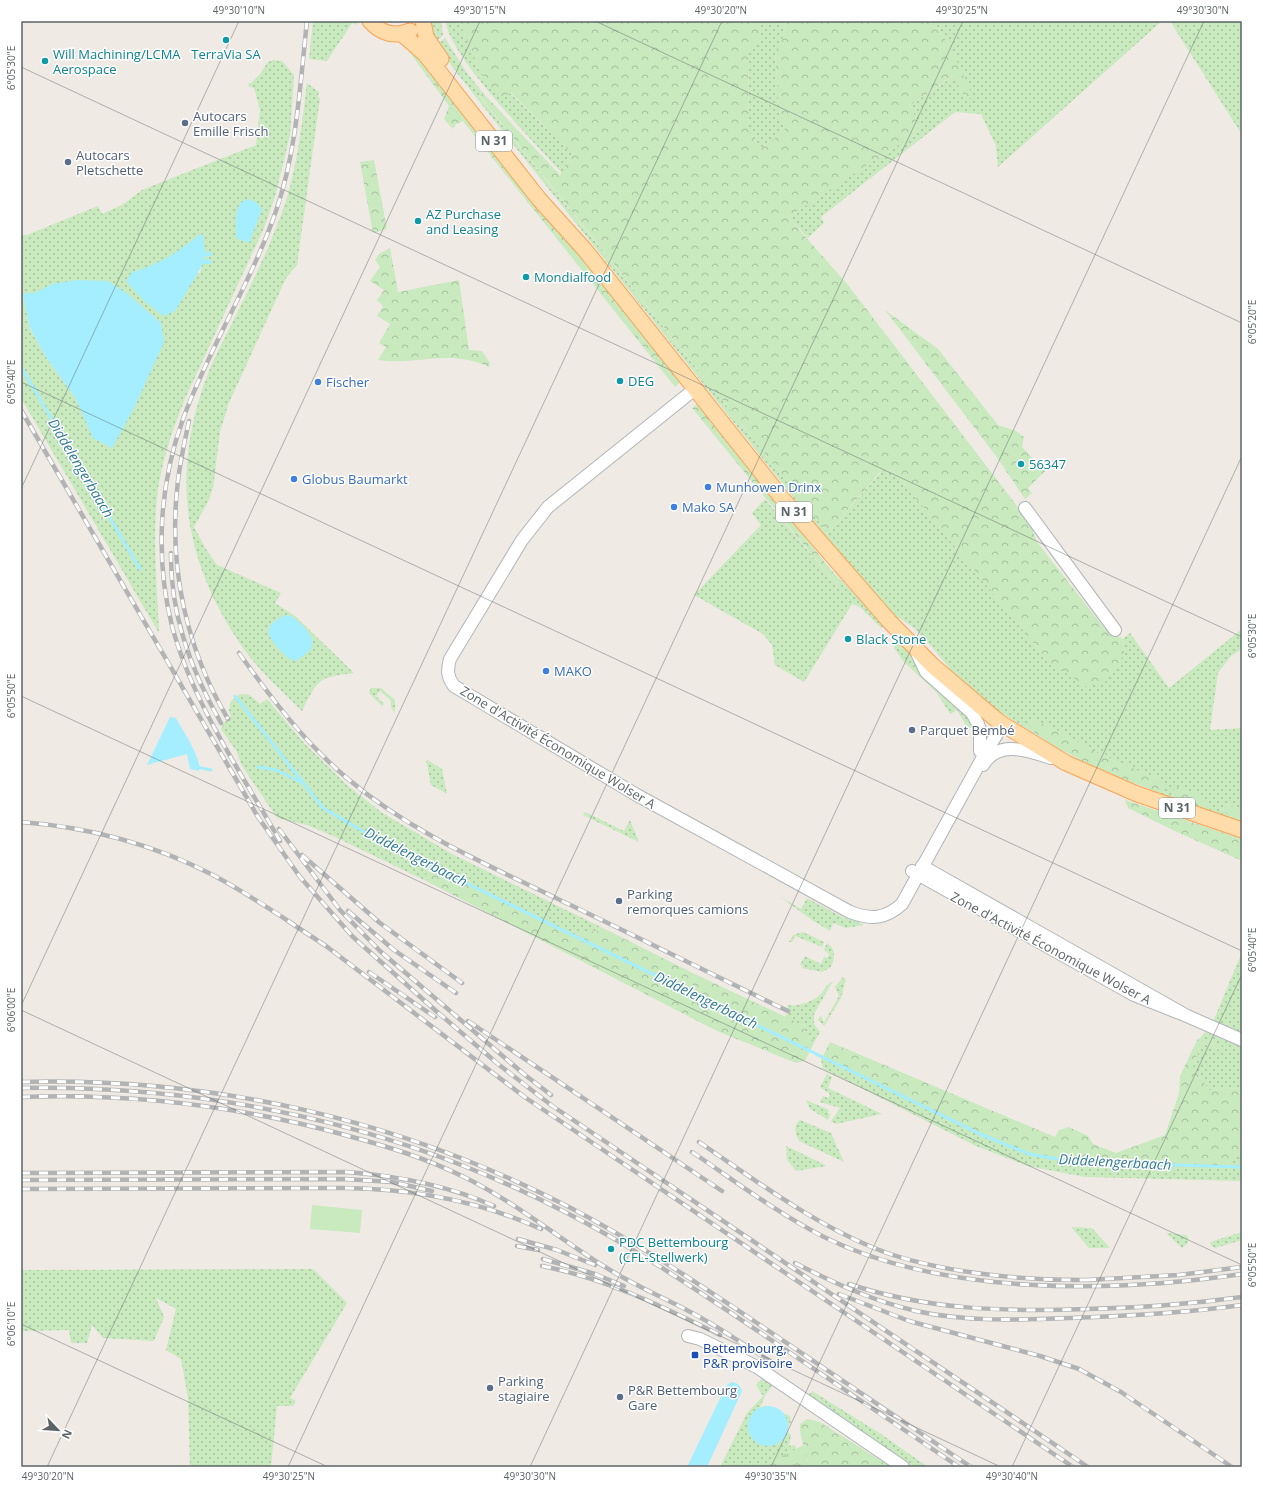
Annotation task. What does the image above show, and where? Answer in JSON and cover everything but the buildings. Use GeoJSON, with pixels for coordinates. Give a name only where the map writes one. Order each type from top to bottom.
{"type":"FeatureCollection","features":[{"type":"Feature","properties":{"kind":"main road"},"geometry":{"type":"LineString","coordinates":[[370,21],[377,29],[385,33],[402,34],[410,31],[422,21]]}},
{"type":"Feature","properties":{"kind":"main road","name":"N 31"},"geometry":{"type":"LineString","coordinates":[[422,21],[426,37],[432,48],[548,195],[585,250]]}},
{"type":"Feature","properties":{"kind":"main road","name":"N 31"},"geometry":{"type":"LineString","coordinates":[[402,34],[425,54],[539,199],[585,250],[696,388],[781,497],[914,647],[948,681],[1001,723],[1066,763],[1131,791],[1242,830]]}},
{"type":"Feature","properties":{"kind":"street","name":"Zone d'Activité Économique Wolser A"},"geometry":{"type":"LineString","coordinates":[[696,388],[548,507],[522,540],[450,659],[447,670],[448,679],[454,686],[635,794],[850,912],[866,918],[876,918],[893,912],[902,904],[922,870],[1001,723]]}},
{"type":"Feature","properties":{"kind":"street"},"geometry":{"type":"LineString","coordinates":[[1025,508],[1115,630]]}},
{"type":"Feature","properties":{"kind":"street"},"geometry":{"type":"LineString","coordinates":[[914,647],[926,672],[972,714],[980,731],[980,751]]}},
{"type":"Feature","properties":{"kind":"street"},"geometry":{"type":"LineString","coordinates":[[1001,723],[980,751],[912,872],[922,870],[986,761],[991,755],[1006,750],[1021,749],[1066,763]]}},
{"type":"Feature","properties":{"kind":"street","name":"Zone d'Activité Économique Wolser A"},"geometry":{"type":"LineString","coordinates":[[922,870],[1134,995],[1242,1040]]}},
{"type":"Feature","properties":{"kind":"street"},"geometry":{"type":"LineString","coordinates":[[688,1336],[700,1339],[757,1367],[903,1467]]}},
{"type":"Feature","properties":{"kind":"green space"},"geometry":{"type":"Polygon","coordinates":[[[313,21],[358,21],[356,25],[352,23],[327,61],[309,59],[313,21]]]}},
{"type":"Feature","properties":{"kind":"green space"},"geometry":{"type":"Polygon","coordinates":[[[429,21],[441,21],[443,35],[436,42],[428,23],[429,21]]]}},
{"type":"Feature","properties":{"kind":"green space"},"geometry":{"type":"Polygon","coordinates":[[[446,21],[459,21],[481,73],[510,93],[573,154],[562,173],[495,99],[477,76],[461,55],[450,36],[446,21]]]}},
{"type":"Feature","properties":{"kind":"green space"},"geometry":{"type":"Polygon","coordinates":[[[459,21],[762,21],[758,42],[748,49],[749,132],[761,148],[785,131],[779,108],[775,52],[784,36],[785,26],[782,21],[930,21],[950,45],[973,97],[966,100],[953,76],[910,105],[921,130],[788,217],[848,285],[1030,523],[1037,542],[1105,629],[1123,639],[1124,655],[1105,682],[1087,687],[1048,661],[893,470],[880,472],[828,533],[479,95],[482,92],[560,175],[573,154],[511,93],[500,98],[481,73],[459,21]]]}},
{"type":"Feature","properties":{"kind":"green space"},"geometry":{"type":"Polygon","coordinates":[[[762,21],[782,21],[785,26],[784,36],[775,53],[779,108],[785,131],[761,148],[749,132],[748,49],[758,41],[762,21]]]}},
{"type":"Feature","properties":{"kind":"green space"},"geometry":{"type":"Polygon","coordinates":[[[930,21],[1162,21],[998,167],[996,146],[981,114],[955,112],[821,217],[824,223],[808,238],[788,217],[921,130],[910,105],[954,76],[966,100],[950,45],[930,21]]]}},
{"type":"Feature","properties":{"kind":"green space"},"geometry":{"type":"Polygon","coordinates":[[[1170,21],[1242,21],[1242,135],[1170,21]]]}},
{"type":"Feature","properties":{"kind":"green space"},"geometry":{"type":"Polygon","coordinates":[[[445,38],[465,70],[482,92],[479,96],[828,533],[881,472],[893,470],[1048,661],[1124,655],[1123,639],[1130,633],[1169,688],[1242,629],[1242,649],[1231,656],[1218,673],[1210,730],[1242,728],[1242,809],[1226,804],[1223,810],[1235,819],[1228,819],[1159,793],[1164,788],[1164,781],[1115,761],[1034,719],[1028,728],[1041,738],[997,710],[951,670],[914,628],[895,615],[823,535],[436,46],[445,38]]]}},
{"type":"Feature","properties":{"kind":"green space"},"geometry":{"type":"Polygon","coordinates":[[[402,42],[420,58],[681,382],[675,387],[463,121],[456,124],[453,129],[444,119],[449,106],[402,42]]]}},
{"type":"Feature","properties":{"kind":"green space"},"geometry":{"type":"Polygon","coordinates":[[[274,60],[282,61],[294,75],[290,135],[275,197],[264,228],[185,399],[173,432],[160,477],[155,525],[159,633],[21,398],[21,235],[27,235],[98,206],[102,214],[122,205],[142,190],[256,145],[260,110],[254,88],[248,86],[249,83],[251,83],[260,74],[268,62],[274,60]],[[202,238],[163,261],[150,267],[132,272],[200,273],[204,257],[212,256],[205,252],[202,238]],[[25,293],[23,296],[30,329],[46,357],[76,399],[93,437],[35,293],[25,293]]]}},
{"type":"Feature","properties":{"kind":"green space"},"geometry":{"type":"Polygon","coordinates":[[[307,83],[319,92],[318,97],[320,98],[297,265],[286,278],[228,405],[220,432],[213,488],[208,502],[194,527],[217,565],[281,593],[275,603],[295,616],[354,673],[333,676],[320,682],[312,692],[302,711],[253,661],[239,642],[220,610],[204,577],[194,544],[188,510],[186,476],[190,442],[197,407],[209,371],[262,262],[286,201],[297,157],[307,83]]]}},
{"type":"Feature","properties":{"kind":"green space"},"geometry":{"type":"Polygon","coordinates":[[[374,160],[387,229],[373,233],[360,162],[374,160]]]}},
{"type":"Feature","properties":{"kind":"green space"},"geometry":{"type":"Polygon","coordinates":[[[390,248],[398,292],[459,280],[469,350],[482,351],[490,363],[489,367],[474,361],[446,358],[406,361],[378,360],[386,347],[379,343],[390,324],[377,316],[383,306],[377,300],[384,290],[370,281],[380,267],[375,260],[379,254],[390,248]]]}},
{"type":"Feature","properties":{"kind":"green space"},"geometry":{"type":"Polygon","coordinates":[[[885,310],[938,349],[998,425],[1016,431],[1024,437],[1022,447],[1045,471],[1028,488],[1032,493],[1025,499],[996,456],[885,310]]]}},
{"type":"Feature","properties":{"kind":"green space"},"geometry":{"type":"Polygon","coordinates":[[[697,404],[832,571],[844,583],[839,588],[692,408],[697,404]]]}},
{"type":"Feature","properties":{"kind":"green space"},"geometry":{"type":"Polygon","coordinates":[[[765,499],[838,587],[844,583],[884,626],[881,628],[860,607],[852,604],[804,682],[775,665],[772,645],[763,634],[694,595],[761,525],[752,513],[765,499]]]}},
{"type":"Feature","properties":{"kind":"green space"},"geometry":{"type":"Polygon","coordinates":[[[896,643],[900,643],[905,647],[924,674],[959,706],[974,726],[968,729],[957,710],[950,714],[937,693],[903,661],[894,648],[896,643]]]}},
{"type":"Feature","properties":{"kind":"green space"},"geometry":{"type":"Polygon","coordinates":[[[371,688],[381,688],[395,700],[395,713],[391,708],[391,701],[380,691],[376,696],[384,704],[382,706],[369,693],[371,688]]]}},
{"type":"Feature","properties":{"kind":"green space"},"geometry":{"type":"Polygon","coordinates":[[[240,694],[250,695],[260,704],[267,699],[305,744],[347,785],[381,812],[452,854],[605,929],[574,935],[431,865],[424,880],[331,835],[307,825],[277,818],[241,764],[237,752],[221,729],[223,724],[231,717],[229,711],[231,701],[240,694]]]}},
{"type":"Feature","properties":{"kind":"green space"},"geometry":{"type":"Polygon","coordinates":[[[1034,719],[1115,761],[1164,781],[1164,788],[1159,793],[1075,757],[1043,739],[1028,728],[1034,719]]]}},
{"type":"Feature","properties":{"kind":"green space"},"geometry":{"type":"Polygon","coordinates":[[[426,759],[442,769],[447,794],[431,785],[426,759]]]}},
{"type":"Feature","properties":{"kind":"green space"},"geometry":{"type":"Polygon","coordinates":[[[1177,787],[1199,795],[1210,805],[1208,809],[1189,805],[1172,798],[1172,791],[1177,787]]]}},
{"type":"Feature","properties":{"kind":"green space"},"geometry":{"type":"Polygon","coordinates":[[[1125,800],[1242,839],[1242,861],[1128,808],[1125,800]]]}},
{"type":"Feature","properties":{"kind":"green space"},"geometry":{"type":"Polygon","coordinates":[[[1225,804],[1242,809],[1242,822],[1223,811],[1225,804]]]}},
{"type":"Feature","properties":{"kind":"green space"},"geometry":{"type":"Polygon","coordinates":[[[585,812],[624,831],[630,820],[639,842],[583,815],[585,812]]]}},
{"type":"Feature","properties":{"kind":"green space"},"geometry":{"type":"Polygon","coordinates":[[[430,865],[574,935],[605,929],[699,976],[805,1026],[804,1034],[815,1041],[805,1061],[796,1063],[717,1031],[424,880],[430,865]]]}},
{"type":"Feature","properties":{"kind":"green space"},"geometry":{"type":"Polygon","coordinates":[[[779,896],[801,909],[807,898],[846,919],[848,917],[864,925],[846,928],[833,923],[830,931],[779,896]]]}},
{"type":"Feature","properties":{"kind":"green space"},"geometry":{"type":"Polygon","coordinates":[[[803,932],[824,942],[822,947],[795,936],[792,942],[789,942],[793,935],[803,932]]]}},
{"type":"Feature","properties":{"kind":"green space"},"geometry":{"type":"Polygon","coordinates":[[[827,943],[832,948],[834,954],[831,967],[822,972],[802,968],[803,966],[800,965],[805,956],[821,964],[824,957],[827,958],[829,954],[824,950],[827,943]]]}},
{"type":"Feature","properties":{"kind":"green space"},"geometry":{"type":"Polygon","coordinates":[[[1242,952],[1242,1034],[1213,1022],[1242,952]]]}},
{"type":"Feature","properties":{"kind":"green space"},"geometry":{"type":"Polygon","coordinates":[[[843,977],[846,979],[841,998],[824,1026],[818,1020],[821,1015],[824,1023],[839,996],[835,987],[843,977]]]}},
{"type":"Feature","properties":{"kind":"green space"},"geometry":{"type":"Polygon","coordinates":[[[833,981],[814,1014],[814,1024],[820,1032],[815,1041],[804,1034],[805,1026],[785,1017],[788,1011],[787,1005],[796,1005],[810,1001],[822,993],[833,981]]]}},
{"type":"Feature","properties":{"kind":"green space"},"geometry":{"type":"Polygon","coordinates":[[[1205,1032],[1242,1047],[1242,1088],[1209,1090],[1193,1067],[1201,1043],[1220,1050],[1222,1046],[1200,1038],[1205,1032]]]}},
{"type":"Feature","properties":{"kind":"green space"},"geometry":{"type":"Polygon","coordinates":[[[1200,1038],[1222,1046],[1221,1050],[1201,1043],[1193,1067],[1209,1090],[1242,1088],[1242,1147],[1225,1166],[1073,1162],[1029,1154],[980,1134],[823,1056],[830,1042],[1055,1137],[1059,1130],[1069,1127],[1088,1136],[1093,1144],[1116,1153],[1165,1135],[1179,1093],[1180,1076],[1197,1040],[1200,1038]]]}},
{"type":"Feature","properties":{"kind":"green space"},"geometry":{"type":"Polygon","coordinates":[[[823,1056],[980,1134],[1029,1154],[1073,1162],[1225,1166],[1242,1147],[1242,1181],[1085,1177],[1028,1166],[976,1146],[823,1069],[821,1059],[823,1056]]]}},
{"type":"Feature","properties":{"kind":"green space"},"geometry":{"type":"Polygon","coordinates":[[[827,1074],[832,1077],[828,1088],[882,1114],[836,1124],[831,1121],[840,1108],[820,1102],[823,1096],[828,1098],[830,1094],[820,1087],[827,1074]]]}},
{"type":"Feature","properties":{"kind":"green space"},"geometry":{"type":"Polygon","coordinates":[[[806,1100],[829,1110],[828,1113],[830,1114],[828,1120],[810,1109],[806,1100]]]}},
{"type":"Feature","properties":{"kind":"green space"},"geometry":{"type":"Polygon","coordinates":[[[800,1120],[831,1133],[844,1162],[799,1141],[795,1130],[796,1124],[800,1120]]]}},
{"type":"Feature","properties":{"kind":"green space"},"geometry":{"type":"Polygon","coordinates":[[[786,1146],[826,1166],[796,1171],[787,1160],[786,1146]]]}},
{"type":"Feature","properties":{"kind":"green space"},"geometry":{"type":"Polygon","coordinates":[[[312,1205],[362,1210],[360,1233],[310,1229],[312,1205]]]}},
{"type":"Feature","properties":{"kind":"green space"},"geometry":{"type":"Polygon","coordinates":[[[1071,1227],[1092,1228],[1110,1248],[1089,1248],[1071,1227]]]}},
{"type":"Feature","properties":{"kind":"green space"},"geometry":{"type":"Polygon","coordinates":[[[1242,1232],[1242,1240],[1215,1248],[1210,1243],[1213,1241],[1242,1232]]]}},
{"type":"Feature","properties":{"kind":"green space"},"geometry":{"type":"Polygon","coordinates":[[[1166,1233],[1186,1235],[1188,1237],[1188,1243],[1182,1248],[1166,1233]]]}},
{"type":"Feature","properties":{"kind":"green space"},"geometry":{"type":"Polygon","coordinates":[[[313,1269],[347,1303],[290,1398],[296,1401],[293,1406],[277,1406],[271,1467],[190,1467],[188,1398],[181,1359],[166,1350],[176,1309],[156,1298],[164,1317],[154,1341],[103,1338],[92,1325],[87,1343],[71,1343],[69,1330],[21,1331],[21,1270],[313,1269]]]}},
{"type":"Feature","properties":{"kind":"green space"},"geometry":{"type":"Polygon","coordinates":[[[763,1377],[772,1386],[766,1394],[760,1407],[768,1406],[790,1416],[791,1422],[789,1424],[788,1432],[791,1435],[789,1446],[795,1445],[802,1467],[720,1467],[747,1413],[763,1396],[756,1385],[763,1377]]]}},
{"type":"Feature","properties":{"kind":"green space"},"geometry":{"type":"Polygon","coordinates":[[[812,1391],[881,1434],[928,1467],[912,1467],[810,1400],[809,1395],[812,1391]]]}},
{"type":"Feature","properties":{"kind":"green space"},"geometry":{"type":"Polygon","coordinates":[[[807,1419],[820,1422],[891,1467],[809,1467],[800,1429],[800,1424],[807,1419]]]}},
{"type":"Feature","properties":{"kind":"green space"},"geometry":{"type":"Polygon","coordinates":[[[804,1445],[809,1467],[761,1467],[764,1464],[804,1445]]]}},
{"type":"Feature","properties":{"kind":"water"},"geometry":{"type":"Polygon","coordinates":[[[247,199],[256,202],[262,209],[249,243],[236,238],[237,210],[242,202],[247,199]]]}},
{"type":"Feature","properties":{"kind":"water"},"geometry":{"type":"Polygon","coordinates":[[[200,234],[203,235],[205,252],[212,252],[212,256],[204,257],[204,259],[212,260],[211,264],[203,264],[175,311],[163,316],[143,300],[126,281],[132,272],[160,262],[184,247],[200,234]]]}},
{"type":"Feature","properties":{"kind":"water"},"geometry":{"type":"Polygon","coordinates":[[[76,280],[108,281],[129,295],[161,323],[164,342],[134,408],[112,448],[93,438],[76,399],[46,357],[30,328],[23,296],[24,293],[35,293],[52,284],[76,280]]]}},
{"type":"Feature","properties":{"kind":"water"},"geometry":{"type":"Polygon","coordinates":[[[286,615],[293,617],[302,625],[311,636],[312,641],[311,649],[295,661],[288,658],[278,648],[270,637],[269,632],[269,628],[274,622],[286,615]]]}},
{"type":"Feature","properties":{"kind":"water"},"geometry":{"type":"Polygon","coordinates":[[[170,717],[176,718],[191,744],[198,759],[199,771],[190,769],[187,754],[147,765],[170,717]]]}},
{"type":"Feature","properties":{"kind":"water"},"geometry":{"type":"Polygon","coordinates":[[[732,1382],[736,1383],[742,1391],[707,1467],[687,1467],[725,1388],[732,1382]]]}},
{"type":"Feature","properties":{"kind":"water"},"geometry":{"type":"Polygon","coordinates":[[[764,1406],[772,1406],[779,1409],[785,1415],[788,1426],[785,1437],[779,1443],[772,1446],[764,1446],[757,1443],[751,1437],[748,1430],[748,1422],[751,1415],[757,1409],[764,1406]]]}},
{"type":"Feature","properties":{"kind":"waterway","name":"Diddelengerbaach"},"geometry":{"type":"LineString","coordinates":[[21,367],[140,569]]}},
{"type":"Feature","properties":{"kind":"waterway","name":"Diddelengerbaach"},"geometry":{"type":"LineString","coordinates":[[235,696],[323,808],[378,840],[980,1134],[1029,1154],[1073,1162],[1242,1167]]}},
{"type":"Feature","properties":{"kind":"waterway"},"geometry":{"type":"LineString","coordinates":[[197,767],[211,770]]}},
{"type":"Feature","properties":{"kind":"waterway"},"geometry":{"type":"LineString","coordinates":[[258,767],[276,770],[301,782]]}},
{"type":"Feature","properties":{"kind":"railway"},"geometry":{"type":"LineString","coordinates":[[280,841],[219,737],[192,683],[181,655],[172,626],[163,574],[162,522],[164,496],[169,470],[183,419],[205,367],[255,264],[276,211],[283,188],[289,165],[297,117],[307,21]]}},
{"type":"Feature","properties":{"kind":"railway"},"geometry":{"type":"LineString","coordinates":[[21,410],[258,817],[300,877],[353,937],[498,1064],[551,1105],[1088,1467]]}},
{"type":"Feature","properties":{"kind":"railway"},"geometry":{"type":"LineString","coordinates":[[189,421],[180,464],[175,520],[179,579],[184,609],[192,637],[214,693],[228,719]]}},
{"type":"Feature","properties":{"kind":"railway"},"geometry":{"type":"LineString","coordinates":[[171,553],[174,598],[184,641],[200,683],[221,723]]}},
{"type":"Feature","properties":{"kind":"railway"},"geometry":{"type":"LineString","coordinates":[[239,653],[263,687],[317,750],[348,779],[398,816],[451,847],[788,1011]]}},
{"type":"Feature","properties":{"kind":"railway"},"geometry":{"type":"LineString","coordinates":[[21,822],[46,824],[95,833],[120,839],[167,854],[213,875],[293,924]]}},
{"type":"Feature","properties":{"kind":"railway"},"geometry":{"type":"LineString","coordinates":[[279,829],[340,910],[380,951],[525,1075],[551,1095]]}},
{"type":"Feature","properties":{"kind":"railway"},"geometry":{"type":"LineString","coordinates":[[302,855],[380,923],[462,983]]}},
{"type":"Feature","properties":{"kind":"railway"},"geometry":{"type":"LineString","coordinates":[[348,911],[394,950],[456,993]]}},
{"type":"Feature","properties":{"kind":"railway"},"geometry":{"type":"LineString","coordinates":[[288,921],[326,946],[526,1098],[1073,1467]]}},
{"type":"Feature","properties":{"kind":"railway"},"geometry":{"type":"LineString","coordinates":[[369,972],[435,1017]]}},
{"type":"Feature","properties":{"kind":"railway"},"geometry":{"type":"LineString","coordinates":[[468,1021],[722,1191]]}},
{"type":"Feature","properties":{"kind":"railway"},"geometry":{"type":"LineString","coordinates":[[21,1082],[92,1082],[163,1087],[234,1096],[303,1110],[371,1127],[439,1150],[504,1176],[569,1207],[664,1262],[971,1467]]}},
{"type":"Feature","properties":{"kind":"railway"},"geometry":{"type":"LineString","coordinates":[[21,1088],[92,1089],[163,1094],[233,1103],[302,1116],[370,1134],[437,1156],[503,1182],[592,1226],[666,1270],[959,1467]]}},
{"type":"Feature","properties":{"kind":"railway"},"geometry":{"type":"LineString","coordinates":[[21,1097],[103,1097],[225,1109],[305,1125],[360,1139],[406,1153],[450,1170],[482,1186],[614,1273],[712,1324],[772,1362]]}},
{"type":"Feature","properties":{"kind":"railway"},"geometry":{"type":"LineString","coordinates":[[699,1142],[784,1200],[828,1226],[851,1238],[898,1257],[925,1264],[982,1274],[1039,1279],[1092,1280]]}},
{"type":"Feature","properties":{"kind":"railway"},"geometry":{"type":"LineString","coordinates":[[692,1152],[773,1207],[824,1237],[871,1256],[922,1270],[975,1280],[1029,1285],[1084,1286],[1139,1285],[1242,1274]]}},
{"type":"Feature","properties":{"kind":"railway"},"geometry":{"type":"LineString","coordinates":[[21,1173],[347,1172],[404,1179],[440,1187],[458,1192],[494,1206]]}},
{"type":"Feature","properties":{"kind":"railway"},"geometry":{"type":"LineString","coordinates":[[21,1180],[345,1179],[392,1182],[432,1191]]}},
{"type":"Feature","properties":{"kind":"railway"},"geometry":{"type":"LineString","coordinates":[[21,1189],[370,1189],[445,1198],[494,1211],[541,1229]]}},
{"type":"Feature","properties":{"kind":"railway"},"geometry":{"type":"LineString","coordinates":[[518,1239],[557,1250],[595,1265]]}},
{"type":"Feature","properties":{"kind":"railway"},"geometry":{"type":"LineString","coordinates":[[517,1246],[538,1250]]}},
{"type":"Feature","properties":{"kind":"railway"},"geometry":{"type":"LineString","coordinates":[[543,1259],[595,1274],[624,1286]]}},
{"type":"Feature","properties":{"kind":"railway"},"geometry":{"type":"LineString","coordinates":[[795,1263],[824,1278],[884,1302],[935,1315],[973,1319],[1012,1320],[1134,1315],[1242,1305]]}},
{"type":"Feature","properties":{"kind":"railway"},"geometry":{"type":"LineString","coordinates":[[542,1266],[588,1278],[633,1294],[720,1335]]}},
{"type":"Feature","properties":{"kind":"railway"},"geometry":{"type":"LineString","coordinates":[[1087,1280],[1179,1275],[1242,1267]]}},
{"type":"Feature","properties":{"kind":"railway"},"geometry":{"type":"LineString","coordinates":[[849,1284],[878,1293],[938,1304],[1027,1310],[1127,1308],[1185,1304],[1242,1297]]}},
{"type":"Feature","properties":{"kind":"railway"},"geometry":{"type":"LineString","coordinates":[[839,1294],[909,1321],[1040,1356],[1079,1369],[1121,1392],[1232,1467]]}},
{"type":"Feature","properties":{"kind":"place","name":"TerraVia SA"},"geometry":{"type":"Point","coordinates":[226,40]}},
{"type":"Feature","properties":{"kind":"place","name":"Will Machining/LCMA Aerospace"},"geometry":{"type":"Point","coordinates":[45,61]}},
{"type":"Feature","properties":{"kind":"place","name":"Autocars Emille Frisch"},"geometry":{"type":"Point","coordinates":[185,123]}},
{"type":"Feature","properties":{"kind":"place","name":"Autocars Pletschette"},"geometry":{"type":"Point","coordinates":[68,162]}},
{"type":"Feature","properties":{"kind":"place","name":"AZ Purchase and Leasing"},"geometry":{"type":"Point","coordinates":[418,221]}},
{"type":"Feature","properties":{"kind":"place","name":"Mondialfood"},"geometry":{"type":"Point","coordinates":[526,277]}},
{"type":"Feature","properties":{"kind":"place","name":"DEG"},"geometry":{"type":"Point","coordinates":[620,381]}},
{"type":"Feature","properties":{"kind":"place","name":"Fischer"},"geometry":{"type":"Point","coordinates":[318,382]}},
{"type":"Feature","properties":{"kind":"place","name":"56347"},"geometry":{"type":"Point","coordinates":[1021,464]}},
{"type":"Feature","properties":{"kind":"place","name":"Globus Baumarkt"},"geometry":{"type":"Point","coordinates":[294,479]}},
{"type":"Feature","properties":{"kind":"place","name":"Munhowen Drinx"},"geometry":{"type":"Point","coordinates":[708,487]}},
{"type":"Feature","properties":{"kind":"place","name":"Mako SA"},"geometry":{"type":"Point","coordinates":[674,507]}},
{"type":"Feature","properties":{"kind":"place","name":"Black Stone"},"geometry":{"type":"Point","coordinates":[848,639]}},
{"type":"Feature","properties":{"kind":"place","name":"MAKO"},"geometry":{"type":"Point","coordinates":[546,671]}},
{"type":"Feature","properties":{"kind":"place","name":"Parquet Bembé"},"geometry":{"type":"Point","coordinates":[912,730]}},
{"type":"Feature","properties":{"kind":"place","name":"Parking remorques camions"},"geometry":{"type":"Point","coordinates":[619,901]}},
{"type":"Feature","properties":{"kind":"place","name":"PDC Bettembourg (CFL-Stellwerk)"},"geometry":{"type":"Point","coordinates":[611,1249]}},
{"type":"Feature","properties":{"kind":"place","name":"Bettembourg, P&R provisoire"},"geometry":{"type":"Point","coordinates":[695,1355]}},
{"type":"Feature","properties":{"kind":"place","name":"Parking stagiaire"},"geometry":{"type":"Point","coordinates":[490,1388]}},
{"type":"Feature","properties":{"kind":"place","name":"P&R Bettembourg Gare"},"geometry":{"type":"Point","coordinates":[620,1397]}}]}
